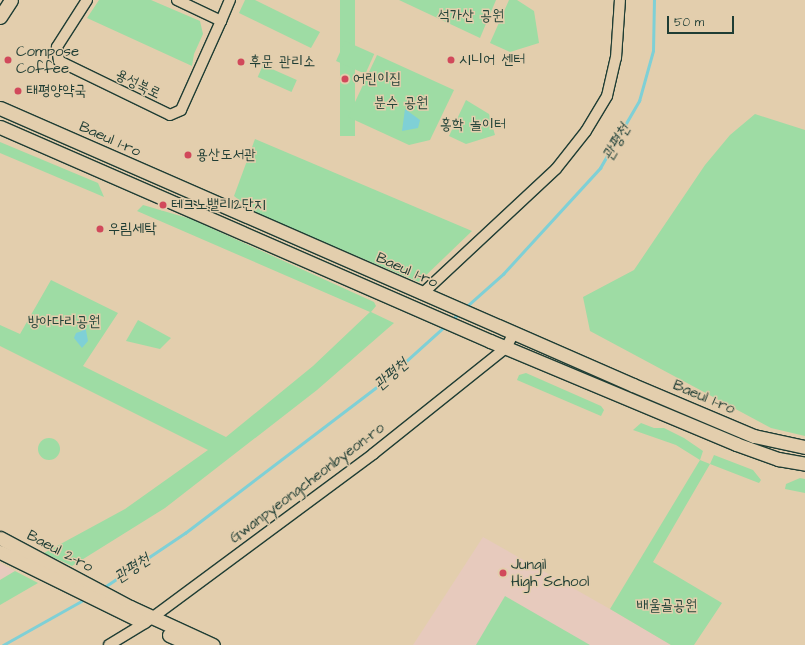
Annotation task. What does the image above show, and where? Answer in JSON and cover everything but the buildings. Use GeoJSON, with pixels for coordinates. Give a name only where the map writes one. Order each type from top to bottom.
{"type":"FeatureCollection","features":[{"type":"Feature","properties":{"kind":"main road"},"geometry":{"type":"LineString","coordinates":[[0,17],[11,0]]}},
{"type":"Feature","properties":{"kind":"main road","name":"Baeul 1-ro"},"geometry":{"type":"LineString","coordinates":[[0,108],[508,332],[754,436],[805,447]]}},
{"type":"Feature","properties":{"kind":"main road","name":"Baeul 1-ro"},"geometry":{"type":"LineString","coordinates":[[0,127],[506,348],[736,444],[778,459],[805,464]]}},
{"type":"Feature","properties":{"kind":"main road","name":"Baeul 2-ro"},"geometry":{"type":"LineString","coordinates":[[0,538],[64,571],[126,610]]}},
{"type":"Feature","properties":{"kind":"main road","name":"Baeul 2-ro"},"geometry":{"type":"LineString","coordinates":[[0,552],[52,578],[148,620],[213,645]]}},
{"type":"Feature","properties":{"kind":"main road","name":"Baeul 2-ro"},"geometry":{"type":"LineString","coordinates":[[148,620],[191,645]]}},
{"type":"Feature","properties":{"kind":"street","name":"용성북로"},"geometry":{"type":"LineString","coordinates":[[87,0],[57,47],[59,61],[170,115],[181,110],[230,0]]}},
{"type":"Feature","properties":{"kind":"street"},"geometry":{"type":"LineString","coordinates":[[178,0],[221,21]]}},
{"type":"Feature","properties":{"kind":"street"},"geometry":{"type":"LineString","coordinates":[[425,295],[556,169],[586,131],[607,96],[616,58],[620,0]]}},
{"type":"Feature","properties":{"kind":"street","name":"Gwanpyeongcheonbyeon-ro"},"geometry":{"type":"LineString","coordinates":[[109,645],[148,620],[373,454],[506,348],[508,332]]}},
{"type":"Feature","properties":{"kind":"shaded area","name":"Jungil High School"},"geometry":{"type":"Polygon","coordinates":[[[483,537],[610,609],[671,645],[413,645],[483,537]]]}},
{"type":"Feature","properties":{"kind":"shaded area"},"geometry":{"type":"Polygon","coordinates":[[[0,563],[15,571],[0,580],[0,563]]]}},
{"type":"Feature","properties":{"kind":"green space"},"geometry":{"type":"Polygon","coordinates":[[[99,0],[151,0],[200,21],[203,34],[194,54],[192,66],[87,18],[99,0]]]}},
{"type":"Feature","properties":{"kind":"green space"},"geometry":{"type":"Polygon","coordinates":[[[245,0],[255,0],[320,32],[311,48],[239,13],[245,0]]]}},
{"type":"Feature","properties":{"kind":"green space"},"geometry":{"type":"Polygon","coordinates":[[[340,0],[355,0],[355,136],[340,136],[340,0]]]}},
{"type":"Feature","properties":{"kind":"green space","name":"석가산 공원"},"geometry":{"type":"Polygon","coordinates":[[[399,0],[496,0],[480,38],[399,0]]]}},
{"type":"Feature","properties":{"kind":"green space"},"geometry":{"type":"Polygon","coordinates":[[[509,0],[517,0],[534,11],[539,43],[510,52],[490,43],[509,0]]]}},
{"type":"Feature","properties":{"kind":"green space"},"geometry":{"type":"Polygon","coordinates":[[[345,41],[374,54],[365,74],[336,61],[345,41]]]}},
{"type":"Feature","properties":{"kind":"green space","name":"분수 공원"},"geometry":{"type":"Polygon","coordinates":[[[377,55],[454,90],[430,140],[409,145],[348,117],[377,55]]]}},
{"type":"Feature","properties":{"kind":"green space"},"geometry":{"type":"Polygon","coordinates":[[[263,65],[297,80],[292,92],[258,77],[263,65]]]}},
{"type":"Feature","properties":{"kind":"green space","name":"홍학 놀이터"},"geometry":{"type":"Polygon","coordinates":[[[466,100],[489,114],[495,135],[466,144],[449,136],[466,100]]]}},
{"type":"Feature","properties":{"kind":"green space"},"geometry":{"type":"Polygon","coordinates":[[[755,114],[805,130],[805,436],[771,428],[590,331],[583,297],[634,270],[705,165],[730,135],[755,114]]]}},
{"type":"Feature","properties":{"kind":"green space"},"geometry":{"type":"Polygon","coordinates":[[[255,139],[472,231],[419,282],[258,215],[234,196],[255,139]]]}},
{"type":"Feature","properties":{"kind":"green space"},"geometry":{"type":"Polygon","coordinates":[[[0,142],[98,183],[104,197],[0,153],[0,142]]]}},
{"type":"Feature","properties":{"kind":"green space","name":"방아다리공원"},"geometry":{"type":"Polygon","coordinates":[[[143,205],[191,219],[374,302],[376,306],[371,312],[394,323],[317,390],[165,508],[72,566],[44,553],[125,509],[208,450],[0,346],[0,325],[20,334],[51,280],[118,313],[83,366],[226,437],[313,366],[370,312],[137,211],[143,205]]]}},
{"type":"Feature","properties":{"kind":"green space"},"geometry":{"type":"Polygon","coordinates":[[[138,320],[171,338],[160,349],[126,341],[138,320]]]}},
{"type":"Feature","properties":{"kind":"green space"},"geometry":{"type":"Polygon","coordinates":[[[526,373],[601,406],[604,410],[601,416],[517,380],[519,375],[526,373]]]}},
{"type":"Feature","properties":{"kind":"green space"},"geometry":{"type":"Polygon","coordinates":[[[641,423],[654,428],[664,428],[684,438],[703,451],[700,460],[676,445],[633,430],[641,423]]]}},
{"type":"Feature","properties":{"kind":"green space"},"geometry":{"type":"Polygon","coordinates":[[[45,438],[53,438],[60,445],[60,453],[53,460],[45,460],[38,453],[38,445],[45,438]]]}},
{"type":"Feature","properties":{"kind":"green space"},"geometry":{"type":"Polygon","coordinates":[[[714,455],[753,470],[761,480],[759,483],[710,464],[714,455]]]}},
{"type":"Feature","properties":{"kind":"green space","name":"배울골공원"},"geometry":{"type":"Polygon","coordinates":[[[700,460],[710,464],[653,562],[722,603],[694,645],[671,645],[610,609],[700,460]]]}},
{"type":"Feature","properties":{"kind":"green space"},"geometry":{"type":"Polygon","coordinates":[[[800,478],[805,479],[805,493],[785,489],[786,484],[800,478]]]}},
{"type":"Feature","properties":{"kind":"green space"},"geometry":{"type":"Polygon","coordinates":[[[15,571],[38,583],[0,605],[0,580],[15,571]]]}},
{"type":"Feature","properties":{"kind":"green space"},"geometry":{"type":"Polygon","coordinates":[[[505,596],[590,645],[476,645],[505,596]]]}},
{"type":"Feature","properties":{"kind":"water"},"geometry":{"type":"Polygon","coordinates":[[[405,109],[420,120],[418,128],[402,131],[405,109]]]}},
{"type":"Feature","properties":{"kind":"water"},"geometry":{"type":"Polygon","coordinates":[[[85,325],[88,341],[82,348],[74,338],[76,333],[82,331],[80,327],[85,325]]]}},
{"type":"Feature","properties":{"kind":"waterway","name":"관평천"},"geometry":{"type":"LineString","coordinates":[[466,307],[503,274],[600,168],[639,101],[653,51],[654,0]]}},
{"type":"Feature","properties":{"kind":"waterway","name":"관평천"},"geometry":{"type":"LineString","coordinates":[[451,320],[460,313]]}},
{"type":"Feature","properties":{"kind":"waterway","name":"관평천"},"geometry":{"type":"LineString","coordinates":[[103,588],[185,533],[383,382],[445,326]]}},
{"type":"Feature","properties":{"kind":"waterway","name":"관평천"},"geometry":{"type":"LineString","coordinates":[[3,645],[85,599]]}},
{"type":"Feature","properties":{"kind":"place","name":"Compose Coffee"},"geometry":{"type":"Point","coordinates":[8,60]}},
{"type":"Feature","properties":{"kind":"place","name":"시니어 센터"},"geometry":{"type":"Point","coordinates":[451,60]}},
{"type":"Feature","properties":{"kind":"place","name":"후문 관리소"},"geometry":{"type":"Point","coordinates":[241,62]}},
{"type":"Feature","properties":{"kind":"place","name":"어린이집"},"geometry":{"type":"Point","coordinates":[345,79]}},
{"type":"Feature","properties":{"kind":"place","name":"태평양약국"},"geometry":{"type":"Point","coordinates":[18,91]}},
{"type":"Feature","properties":{"kind":"place","name":"용산도서관"},"geometry":{"type":"Point","coordinates":[188,155]}},
{"type":"Feature","properties":{"kind":"place","name":"테크노밸리12단지"},"geometry":{"type":"Point","coordinates":[163,205]}},
{"type":"Feature","properties":{"kind":"place","name":"우림세탁"},"geometry":{"type":"Point","coordinates":[100,229]}},
{"type":"Feature","properties":{"kind":"place","name":"Jungil High School"},"geometry":{"type":"Point","coordinates":[503,573]}}]}
